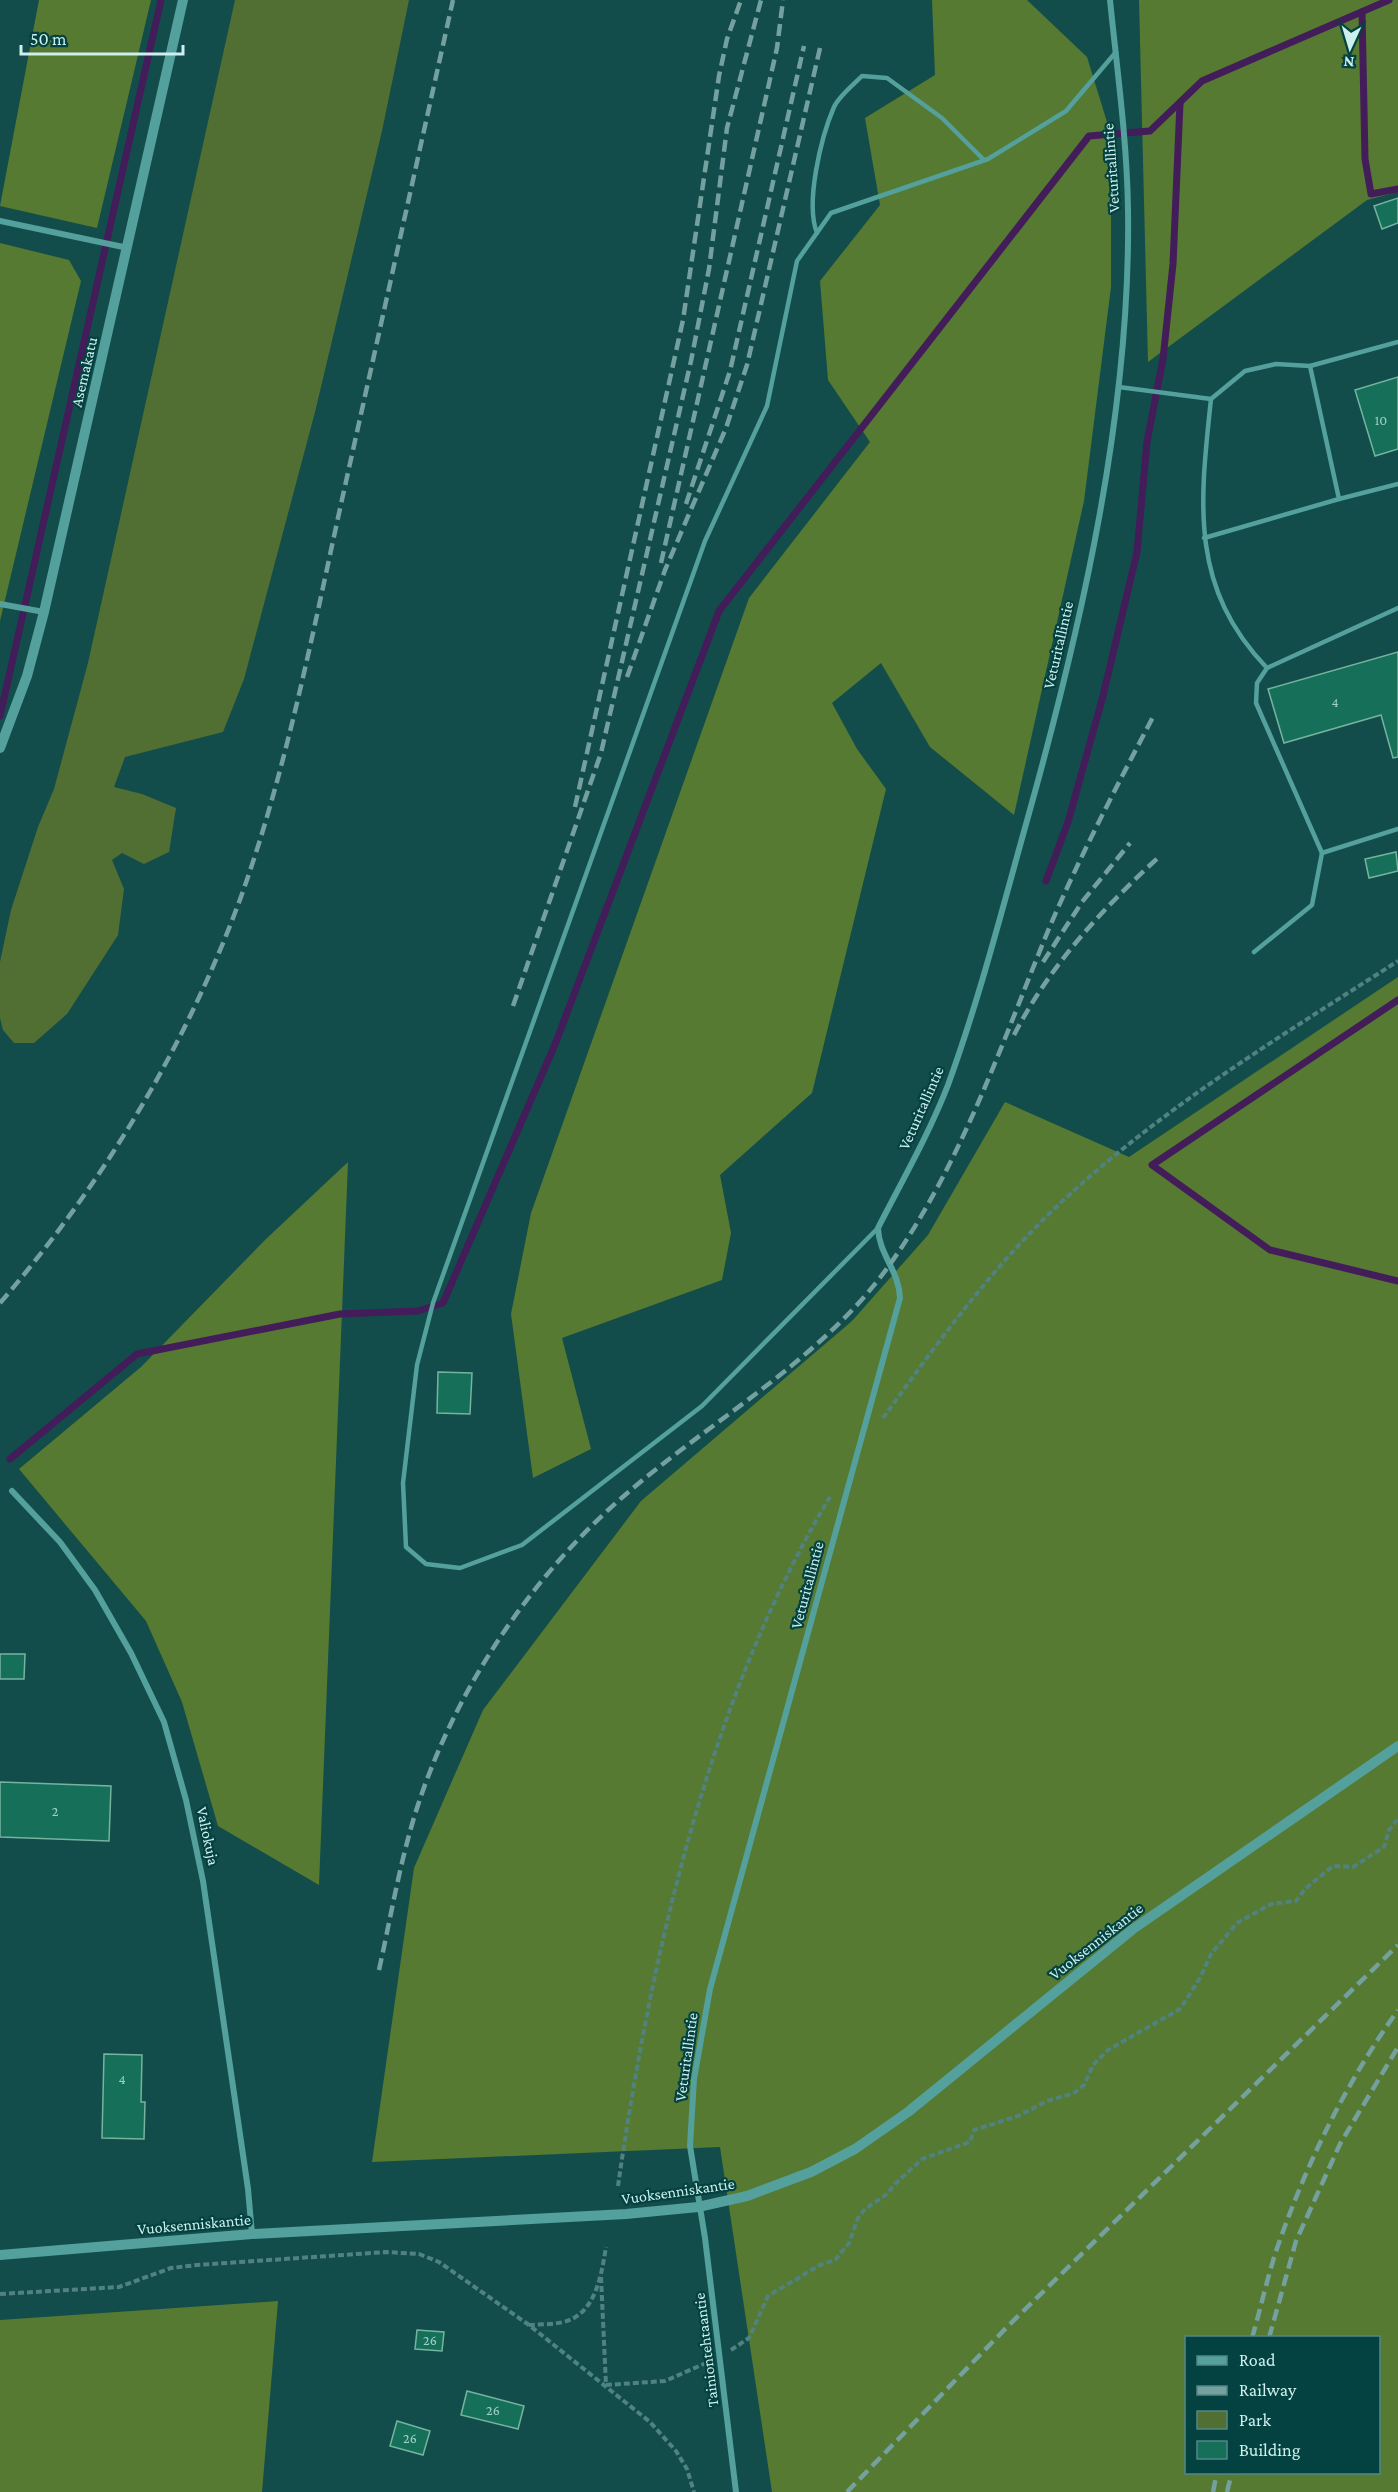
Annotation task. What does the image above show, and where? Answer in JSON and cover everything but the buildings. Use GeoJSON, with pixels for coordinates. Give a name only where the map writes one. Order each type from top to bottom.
{"type":"FeatureCollection","features":[{"type":"Feature","properties":{"kind":"street","name":"Asemakatu"},"geometry":{"type":"LineString","coordinates":[[0,747],[27,676],[44,612],[183,0]]}},
{"type":"Feature","properties":{"kind":"street","name":"Veturitallintie"},"geometry":{"type":"LineString","coordinates":[[698,2206],[690,2146],[694,2079],[710,1989],[900,1298],[900,1283],[879,1245],[878,1228],[946,1088],[982,982],[1058,708],[1085,586],[1119,387],[1128,209],[1110,0]]}},
{"type":"Feature","properties":{"kind":"street"},"geometry":{"type":"LineString","coordinates":[[0,221],[128,248]]}},
{"type":"Feature","properties":{"kind":"street"},"geometry":{"type":"LineString","coordinates":[[0,604],[44,612]]}},
{"type":"Feature","properties":{"kind":"street","name":"Valiokuja"},"geometry":{"type":"LineString","coordinates":[[12,1491],[60,1542],[95,1590],[131,1653],[164,1722],[186,1800],[203,1881],[248,2189],[252,2234]]}},
{"type":"Feature","properties":{"kind":"street","name":"Vuoksenniskantie"},"geometry":{"type":"LineString","coordinates":[[0,2255],[252,2234],[626,2214],[698,2206],[747,2196],[811,2172],[855,2149],[908,2112],[1133,1929],[1398,1746]]}},
{"type":"Feature","properties":{"kind":"street","name":"Tainiontehtaantie"},"geometry":{"type":"LineString","coordinates":[[698,2206],[705,2238],[736,2492]]}},
{"type":"Feature","properties":{"kind":"lane"},"geometry":{"type":"LineString","coordinates":[[878,1228],[702,1406],[522,1545],[460,1568],[426,1564],[406,1547],[403,1483],[417,1365],[433,1303],[705,541],[767,406],[798,261],[831,213],[984,160],[1066,111],[1116,52]]}},
{"type":"Feature","properties":{"kind":"lane"},"geometry":{"type":"LineString","coordinates":[[817,233],[811,218],[814,178],[835,106],[862,76],[887,78],[942,118],[984,160]]}},
{"type":"Feature","properties":{"kind":"lane"},"geometry":{"type":"LineString","coordinates":[[1267,668],[1247,647],[1222,607],[1204,538],[1203,468],[1212,399],[1245,371],[1276,364],[1310,366],[1398,342]]}},
{"type":"Feature","properties":{"kind":"lane"},"geometry":{"type":"LineString","coordinates":[[1310,366],[1339,499]]}},
{"type":"Feature","properties":{"kind":"lane"},"geometry":{"type":"LineString","coordinates":[[1119,387],[1212,399]]}},
{"type":"Feature","properties":{"kind":"lane"},"geometry":{"type":"LineString","coordinates":[[1204,538],[1398,484]]}},
{"type":"Feature","properties":{"kind":"lane"},"geometry":{"type":"LineString","coordinates":[[1254,952],[1312,905],[1322,853],[1256,703],[1257,683],[1267,668],[1398,608]]}},
{"type":"Feature","properties":{"kind":"lane"},"geometry":{"type":"LineString","coordinates":[[1322,853],[1398,829]]}},
{"type":"Feature","properties":{"kind":"path"},"geometry":{"type":"LineString","coordinates":[[876,1427],[929,1353],[990,1277],[1061,1203],[1147,1131],[1243,1060],[1398,961]]}},
{"type":"Feature","properties":{"kind":"path"},"geometry":{"type":"LineString","coordinates":[[618,2186],[645,2028],[698,1811],[758,1640],[796,1555],[835,1489]]}},
{"type":"Feature","properties":{"kind":"path"},"geometry":{"type":"LineString","coordinates":[[606,2385],[665,2381],[720,2358],[749,2338],[768,2296],[820,2265],[835,2260],[849,2243],[858,2218],[866,2209],[887,2194],[922,2159],[970,2142],[974,2130],[1018,2116],[1047,2101],[1074,2093],[1084,2085],[1093,2065],[1108,2050],[1180,2009],[1200,1978],[1211,1954],[1237,1923],[1271,1904],[1296,1901],[1306,1888],[1333,1866],[1353,1867],[1384,1847],[1389,1830],[1398,1819]]}},
{"type":"Feature","properties":{"kind":"path"},"geometry":{"type":"LineString","coordinates":[[606,2247],[601,2277],[606,2385]]}},
{"type":"Feature","properties":{"kind":"path"},"geometry":{"type":"LineString","coordinates":[[0,2294],[119,2287],[171,2268],[310,2256],[386,2252],[419,2254],[439,2262],[529,2325],[650,2422],[676,2451],[687,2469],[694,2492]]}},
{"type":"Feature","properties":{"kind":"path"},"geometry":{"type":"LineString","coordinates":[[529,2325],[573,2318],[588,2305],[601,2277]]}},
{"type":"Feature","properties":{"kind":"green space"},"geometry":{"type":"Polygon","coordinates":[[[39,0],[151,0],[97,228],[0,206],[39,0]]]}},
{"type":"Feature","properties":{"kind":"green space"},"geometry":{"type":"Polygon","coordinates":[[[235,0],[409,0],[382,131],[315,412],[244,679],[223,732],[125,757],[114,787],[142,794],[176,808],[169,852],[144,864],[122,853],[112,860],[124,889],[118,935],[67,1014],[34,1043],[14,1043],[3,1030],[0,1018],[0,962],[11,910],[38,827],[54,789],[88,663],[235,0]]]}},
{"type":"Feature","properties":{"kind":"green space"},"geometry":{"type":"Polygon","coordinates":[[[932,0],[1027,0],[1087,57],[1111,135],[1111,287],[1084,501],[1014,815],[930,747],[881,663],[832,703],[857,749],[886,789],[812,1093],[720,1175],[731,1233],[722,1280],[562,1338],[591,1449],[533,1478],[511,1314],[531,1213],[749,598],[870,442],[828,380],[820,281],[880,205],[865,118],[935,75],[932,0]]]}},
{"type":"Feature","properties":{"kind":"green space"},"geometry":{"type":"Polygon","coordinates":[[[1139,0],[1398,0],[1398,192],[1367,200],[1148,362],[1139,0]]]}},
{"type":"Feature","properties":{"kind":"green space"},"geometry":{"type":"Polygon","coordinates":[[[0,243],[69,260],[81,281],[0,621],[0,243]]]}},
{"type":"Feature","properties":{"kind":"green space"},"geometry":{"type":"Polygon","coordinates":[[[1398,977],[1398,2492],[772,2492],[720,2147],[372,2162],[414,1868],[483,1710],[641,1501],[852,1321],[928,1235],[1005,1102],[1129,1157],[1398,977]]]}},
{"type":"Feature","properties":{"kind":"green space"},"geometry":{"type":"Polygon","coordinates":[[[348,1162],[319,1885],[218,1826],[182,1702],[146,1621],[19,1469],[141,1367],[266,1239],[348,1162]]]}},
{"type":"Feature","properties":{"kind":"green space"},"geometry":{"type":"Polygon","coordinates":[[[278,2301],[262,2492],[0,2492],[0,2320],[278,2301]]]}},
{"type":"Feature","properties":{"kind":"waterway"},"geometry":{"type":"LineString","coordinates":[[0,716],[161,0]]}},
{"type":"Feature","properties":{"kind":"waterway"},"geometry":{"type":"LineString","coordinates":[[10,1459],[137,1354],[340,1314],[418,1311],[443,1303],[556,1042],[719,611],[1089,136],[1150,131],[1202,81],[1389,0]]}},
{"type":"Feature","properties":{"kind":"waterway"},"geometry":{"type":"LineString","coordinates":[[1362,12],[1365,159],[1371,194],[1398,189]]}},
{"type":"Feature","properties":{"kind":"waterway"},"geometry":{"type":"LineString","coordinates":[[1046,881],[1068,822],[1103,696],[1137,552],[1147,442],[1163,359],[1173,264],[1180,103]]}},
{"type":"Feature","properties":{"kind":"waterway"},"geometry":{"type":"LineString","coordinates":[[1398,1000],[1152,1165],[1270,1250],[1398,1281]]}},
{"type":"Feature","properties":{"kind":"railway"},"geometry":{"type":"LineString","coordinates":[[0,1303],[74,1210],[108,1161],[139,1110],[196,1004],[242,894],[273,795],[300,692],[453,0]]}},
{"type":"Feature","properties":{"kind":"railway"},"geometry":{"type":"LineString","coordinates":[[575,807],[683,320],[719,76],[727,39],[741,0]]}},
{"type":"Feature","properties":{"kind":"railway"},"geometry":{"type":"LineString","coordinates":[[513,1006],[601,753],[691,361],[709,269],[727,128],[761,0]]}},
{"type":"Feature","properties":{"kind":"railway"},"geometry":{"type":"LineString","coordinates":[[661,563],[777,48],[783,0]]}},
{"type":"Feature","properties":{"kind":"railway"},"geometry":{"type":"LineString","coordinates":[[686,504],[730,371],[804,46]]}},
{"type":"Feature","properties":{"kind":"railway"},"geometry":{"type":"LineString","coordinates":[[627,677],[665,570],[726,428],[747,365],[820,48]]}},
{"type":"Feature","properties":{"kind":"railway"},"geometry":{"type":"LineString","coordinates":[[379,1970],[401,1868],[417,1808],[452,1721],[475,1678],[528,1599],[558,1561],[591,1527],[658,1468],[798,1360],[831,1331],[888,1267],[938,1187],[959,1144],[1062,899],[1154,715]]}},
{"type":"Feature","properties":{"kind":"railway"},"geometry":{"type":"LineString","coordinates":[[1043,962],[1082,902],[1130,843]]}},
{"type":"Feature","properties":{"kind":"railway"},"geometry":{"type":"LineString","coordinates":[[1014,1035],[1028,1009],[1061,961],[1098,917],[1161,855]]}},
{"type":"Feature","properties":{"kind":"railway"},"geometry":{"type":"LineString","coordinates":[[847,2492],[1009,2325],[1398,1945]]}},
{"type":"Feature","properties":{"kind":"railway"},"geometry":{"type":"LineString","coordinates":[[1253,2336],[1277,2249],[1304,2177],[1347,2091],[1398,2010]]}},
{"type":"Feature","properties":{"kind":"railway"},"geometry":{"type":"LineString","coordinates":[[1270,2336],[1296,2241],[1340,2144],[1398,2047]]}},
{"type":"Feature","properties":{"kind":"railway"},"geometry":{"type":"LineString","coordinates":[[1213,2492],[1217,2474]]}},
{"type":"Feature","properties":{"kind":"railway"},"geometry":{"type":"LineString","coordinates":[[1227,2492],[1232,2474]]}}]}
